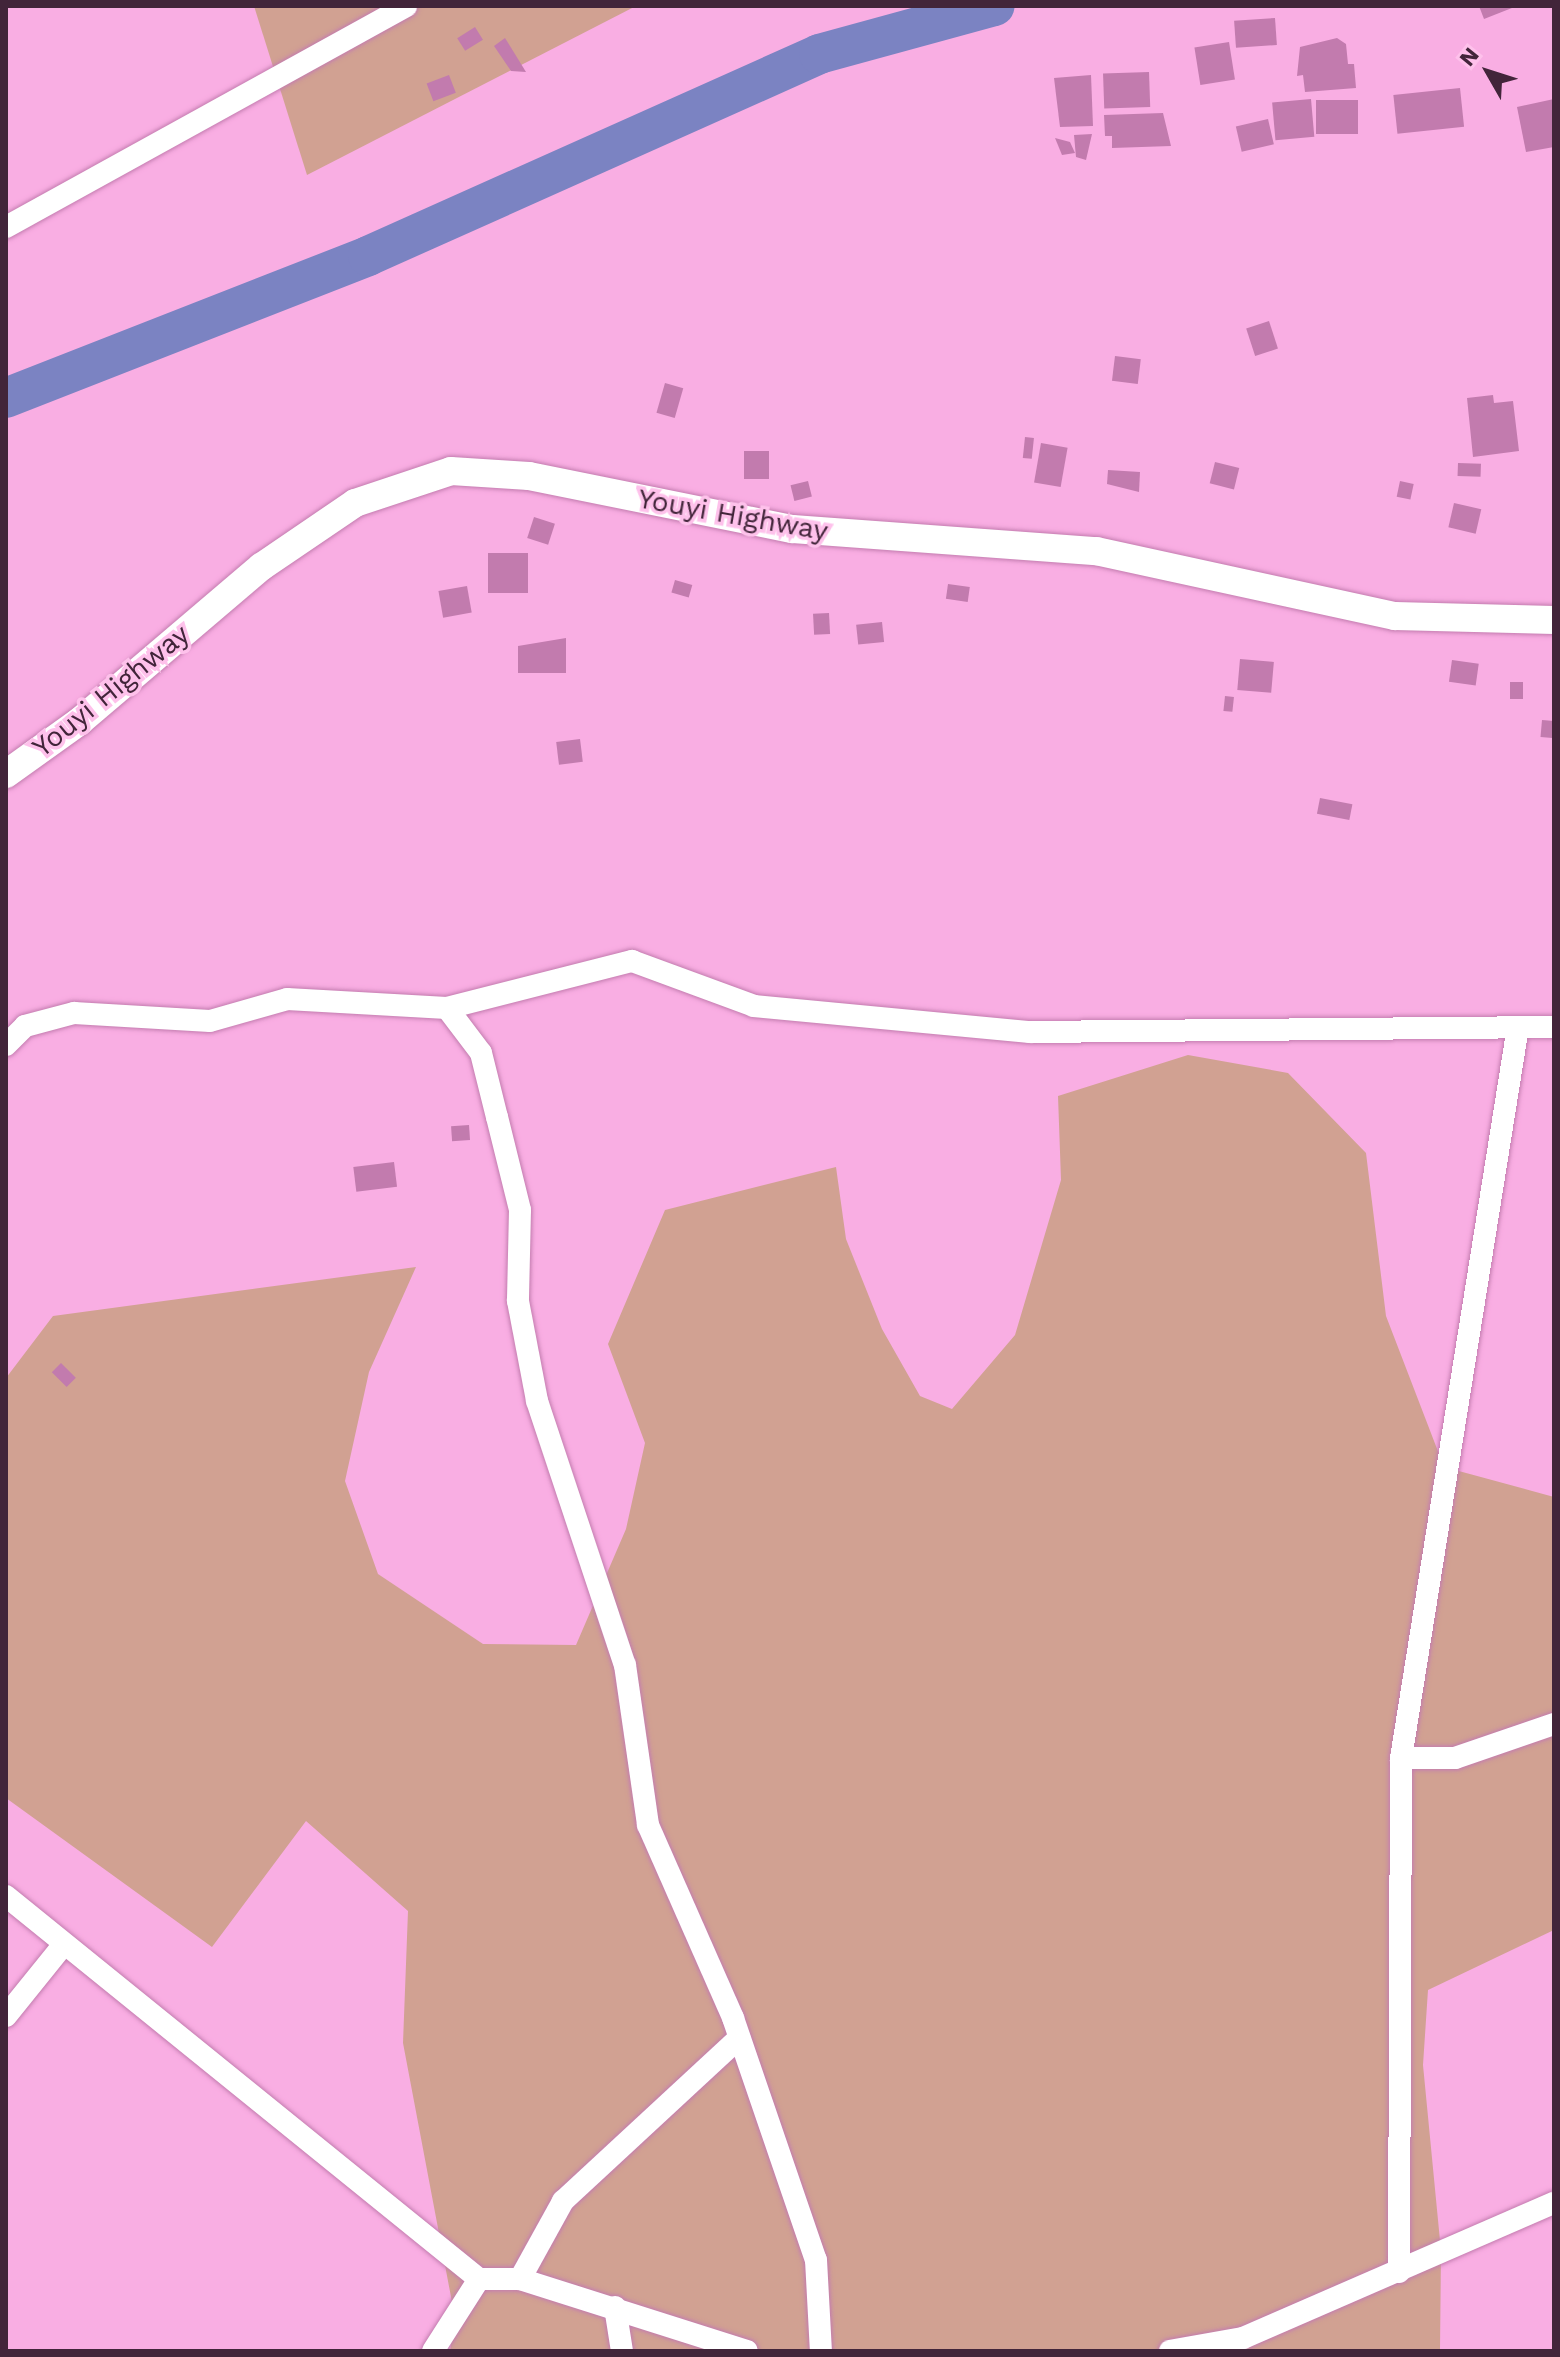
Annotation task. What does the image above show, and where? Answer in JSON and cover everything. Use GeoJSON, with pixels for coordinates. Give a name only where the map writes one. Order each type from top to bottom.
{"type":"FeatureCollection","features":[{"type":"Feature","properties":{"kind":"main road","name":"Youyi Highway"},"geometry":{"type":"LineString","coordinates":[[6,774],[308,535],[355,503],[451,471],[529,476],[793,529],[1096,551],[1395,616],[1554,620]]}},
{"type":"Feature","properties":{"kind":"street"},"geometry":{"type":"LineString","coordinates":[[6,227],[406,6]]}},
{"type":"Feature","properties":{"kind":"street"},"geometry":{"type":"LineString","coordinates":[[6,1045],[25,1026],[74,1013],[210,1021],[287,999],[447,1008],[632,961],[754,1006],[1030,1032],[1554,1027]]}},
{"type":"Feature","properties":{"kind":"street"},"geometry":{"type":"LineString","coordinates":[[447,1008],[481,1053],[520,1210],[518,1301],[537,1401],[625,1665],[648,1825],[739,2038],[816,2260],[821,2351]]}},
{"type":"Feature","properties":{"kind":"street"},"geometry":{"type":"LineString","coordinates":[[1399,2272],[1401,1758],[1518,1027]]}},
{"type":"Feature","properties":{"kind":"street"},"geometry":{"type":"LineString","coordinates":[[1401,1758],[1455,1758],[1554,1724]]}},
{"type":"Feature","properties":{"kind":"street"},"geometry":{"type":"LineString","coordinates":[[6,1896],[479,2279],[520,2279],[747,2351]]}},
{"type":"Feature","properties":{"kind":"street"},"geometry":{"type":"LineString","coordinates":[[6,2016],[64,1944]]}},
{"type":"Feature","properties":{"kind":"street"},"geometry":{"type":"LineString","coordinates":[[520,2279],[563,2201],[739,2038]]}},
{"type":"Feature","properties":{"kind":"street"},"geometry":{"type":"LineString","coordinates":[[1170,2351],[1243,2338],[1554,2203]]}},
{"type":"Feature","properties":{"kind":"street"},"geometry":{"type":"LineString","coordinates":[[433,2351],[479,2279]]}},
{"type":"Feature","properties":{"kind":"street"},"geometry":{"type":"LineString","coordinates":[[615,2307],[622,2351]]}},
{"type":"Feature","properties":{"kind":"shaded area"},"geometry":{"type":"Polygon","coordinates":[[[254,6],[636,6],[307,175],[254,6]]]}},
{"type":"Feature","properties":{"kind":"shaded area"},"geometry":{"type":"Polygon","coordinates":[[[1188,1055],[1288,1073],[1366,1153],[1386,1316],[1444,1467],[1554,1497],[1554,1930],[1428,1990],[1423,2065],[1441,2251],[1440,2351],[450,2351],[455,2318],[403,2043],[408,1911],[306,1821],[212,1947],[6,1798],[6,1378],[53,1316],[416,1267],[369,1372],[345,1481],[378,1574],[483,1644],[576,1645],[626,1529],[645,1443],[608,1344],[665,1210],[836,1167],[846,1239],[882,1329],[920,1396],[952,1409],[1015,1335],[1061,1180],[1058,1096],[1188,1055]]]}},
{"type":"Feature","properties":{"kind":"building"},"geometry":{"type":"Polygon","coordinates":[[[1479,6],[1517,6],[1484,19],[1479,6]]]}},
{"type":"Feature","properties":{"kind":"building"},"geometry":{"type":"Polygon","coordinates":[[[1275,18],[1277,45],[1236,48],[1234,21],[1275,18]]]}},
{"type":"Feature","properties":{"kind":"building"},"geometry":{"type":"Polygon","coordinates":[[[475,27],[483,40],[465,51],[457,38],[475,27]]]}},
{"type":"Feature","properties":{"kind":"building"},"geometry":{"type":"Polygon","coordinates":[[[505,38],[526,72],[511,71],[494,46],[505,38]]]}},
{"type":"Feature","properties":{"kind":"building"},"geometry":{"type":"Polygon","coordinates":[[[1337,38],[1346,44],[1348,64],[1354,64],[1356,88],[1305,92],[1303,75],[1297,76],[1300,47],[1337,38]]]}},
{"type":"Feature","properties":{"kind":"building"},"geometry":{"type":"Polygon","coordinates":[[[1229,42],[1235,80],[1200,85],[1194,47],[1229,42]]]}},
{"type":"Feature","properties":{"kind":"building"},"geometry":{"type":"Polygon","coordinates":[[[1149,72],[1150,107],[1104,109],[1103,74],[1149,72]]]}},
{"type":"Feature","properties":{"kind":"building"},"geometry":{"type":"Polygon","coordinates":[[[449,75],[456,93],[433,101],[427,84],[449,75]]]}},
{"type":"Feature","properties":{"kind":"building"},"geometry":{"type":"Polygon","coordinates":[[[1091,75],[1093,126],[1060,127],[1054,78],[1091,75]]]}},
{"type":"Feature","properties":{"kind":"building"},"geometry":{"type":"Polygon","coordinates":[[[1460,88],[1464,127],[1397,134],[1393,95],[1460,88]]]}},
{"type":"Feature","properties":{"kind":"building"},"geometry":{"type":"Polygon","coordinates":[[[1311,99],[1314,137],[1275,140],[1272,102],[1311,99]]]}},
{"type":"Feature","properties":{"kind":"building"},"geometry":{"type":"Polygon","coordinates":[[[1554,99],[1554,147],[1526,152],[1517,107],[1554,99]]]}},
{"type":"Feature","properties":{"kind":"building"},"geometry":{"type":"Polygon","coordinates":[[[1316,100],[1358,100],[1358,134],[1316,134],[1316,100]]]}},
{"type":"Feature","properties":{"kind":"building"},"geometry":{"type":"Polygon","coordinates":[[[1163,113],[1171,146],[1112,148],[1112,136],[1105,136],[1104,115],[1163,113]]]}},
{"type":"Feature","properties":{"kind":"building"},"geometry":{"type":"Polygon","coordinates":[[[1268,119],[1274,144],[1242,152],[1236,126],[1268,119]]]}},
{"type":"Feature","properties":{"kind":"building"},"geometry":{"type":"Polygon","coordinates":[[[1092,134],[1086,160],[1076,157],[1074,135],[1092,134]]]}},
{"type":"Feature","properties":{"kind":"building"},"geometry":{"type":"Polygon","coordinates":[[[1055,138],[1070,142],[1075,153],[1062,155],[1055,138]]]}},
{"type":"Feature","properties":{"kind":"building"},"geometry":{"type":"Polygon","coordinates":[[[1269,321],[1278,349],[1255,356],[1246,328],[1269,321]]]}},
{"type":"Feature","properties":{"kind":"building"},"geometry":{"type":"Polygon","coordinates":[[[1115,356],[1141,359],[1138,384],[1112,381],[1115,356]]]}},
{"type":"Feature","properties":{"kind":"building"},"geometry":{"type":"Polygon","coordinates":[[[665,383],[683,388],[675,418],[656,413],[665,383]]]}},
{"type":"Feature","properties":{"kind":"building"},"geometry":{"type":"Polygon","coordinates":[[[1493,395],[1494,403],[1513,401],[1519,451],[1473,457],[1467,398],[1493,395]]]}},
{"type":"Feature","properties":{"kind":"building"},"geometry":{"type":"Polygon","coordinates":[[[1025,437],[1034,438],[1032,459],[1023,458],[1025,437]]]}},
{"type":"Feature","properties":{"kind":"building"},"geometry":{"type":"Polygon","coordinates":[[[1041,443],[1068,448],[1061,487],[1034,482],[1041,443]]]}},
{"type":"Feature","properties":{"kind":"building"},"geometry":{"type":"Polygon","coordinates":[[[744,451],[769,451],[769,479],[744,479],[744,451]]]}},
{"type":"Feature","properties":{"kind":"building"},"geometry":{"type":"Polygon","coordinates":[[[1215,462],[1239,468],[1234,489],[1210,483],[1215,462]]]}},
{"type":"Feature","properties":{"kind":"building"},"geometry":{"type":"Polygon","coordinates":[[[1458,463],[1481,464],[1481,477],[1458,476],[1458,463]]]}},
{"type":"Feature","properties":{"kind":"building"},"geometry":{"type":"Polygon","coordinates":[[[1108,470],[1140,472],[1139,492],[1107,484],[1108,470]]]}},
{"type":"Feature","properties":{"kind":"building"},"geometry":{"type":"Polygon","coordinates":[[[808,481],[812,497],[794,501],[791,485],[808,481]]]}},
{"type":"Feature","properties":{"kind":"building"},"geometry":{"type":"Polygon","coordinates":[[[1400,481],[1414,484],[1410,500],[1397,497],[1400,481]]]}},
{"type":"Feature","properties":{"kind":"building"},"geometry":{"type":"Polygon","coordinates":[[[1454,503],[1481,509],[1476,534],[1448,527],[1454,503]]]}},
{"type":"Feature","properties":{"kind":"building"},"geometry":{"type":"Polygon","coordinates":[[[534,517],[555,524],[548,545],[527,538],[534,517]]]}},
{"type":"Feature","properties":{"kind":"building"},"geometry":{"type":"Polygon","coordinates":[[[488,553],[528,553],[528,593],[488,593],[488,553]]]}},
{"type":"Feature","properties":{"kind":"building"},"geometry":{"type":"Polygon","coordinates":[[[675,580],[692,585],[689,597],[671,592],[675,580]]]}},
{"type":"Feature","properties":{"kind":"building"},"geometry":{"type":"Polygon","coordinates":[[[948,584],[970,587],[968,602],[946,599],[948,584]]]}},
{"type":"Feature","properties":{"kind":"building"},"geometry":{"type":"Polygon","coordinates":[[[467,586],[472,613],[443,618],[438,591],[467,586]]]}},
{"type":"Feature","properties":{"kind":"building"},"geometry":{"type":"Polygon","coordinates":[[[829,613],[830,634],[814,635],[813,614],[829,613]]]}},
{"type":"Feature","properties":{"kind":"building"},"geometry":{"type":"Polygon","coordinates":[[[882,622],[884,642],[858,645],[856,625],[882,622]]]}},
{"type":"Feature","properties":{"kind":"building"},"geometry":{"type":"Polygon","coordinates":[[[566,638],[566,673],[518,673],[518,646],[566,638]]]}},
{"type":"Feature","properties":{"kind":"building"},"geometry":{"type":"Polygon","coordinates":[[[1240,659],[1274,662],[1271,693],[1237,690],[1240,659]]]}},
{"type":"Feature","properties":{"kind":"building"},"geometry":{"type":"Polygon","coordinates":[[[1452,660],[1479,664],[1476,686],[1449,682],[1452,660]]]}},
{"type":"Feature","properties":{"kind":"building"},"geometry":{"type":"Polygon","coordinates":[[[1510,682],[1523,682],[1523,699],[1510,699],[1510,682]]]}},
{"type":"Feature","properties":{"kind":"building"},"geometry":{"type":"Polygon","coordinates":[[[1225,696],[1234,697],[1232,712],[1223,711],[1225,696]]]}},
{"type":"Feature","properties":{"kind":"building"},"geometry":{"type":"Polygon","coordinates":[[[1542,720],[1554,721],[1552,738],[1541,737],[1542,720]]]}},
{"type":"Feature","properties":{"kind":"building"},"geometry":{"type":"Polygon","coordinates":[[[580,739],[583,762],[559,765],[556,742],[580,739]]]}},
{"type":"Feature","properties":{"kind":"building"},"geometry":{"type":"Polygon","coordinates":[[[1320,798],[1352,804],[1349,820],[1317,814],[1320,798]]]}},
{"type":"Feature","properties":{"kind":"building"},"geometry":{"type":"Polygon","coordinates":[[[469,1125],[470,1140],[452,1141],[451,1126],[469,1125]]]}},
{"type":"Feature","properties":{"kind":"building"},"geometry":{"type":"Polygon","coordinates":[[[394,1162],[397,1187],[356,1192],[353,1167],[394,1162]]]}},
{"type":"Feature","properties":{"kind":"building"},"geometry":{"type":"Polygon","coordinates":[[[61,1363],[76,1378],[67,1387],[52,1372],[61,1363]]]}},
{"type":"Feature","properties":{"kind":"waterway"},"geometry":{"type":"LineString","coordinates":[[6,398],[368,256],[819,54],[995,6]]}}]}
